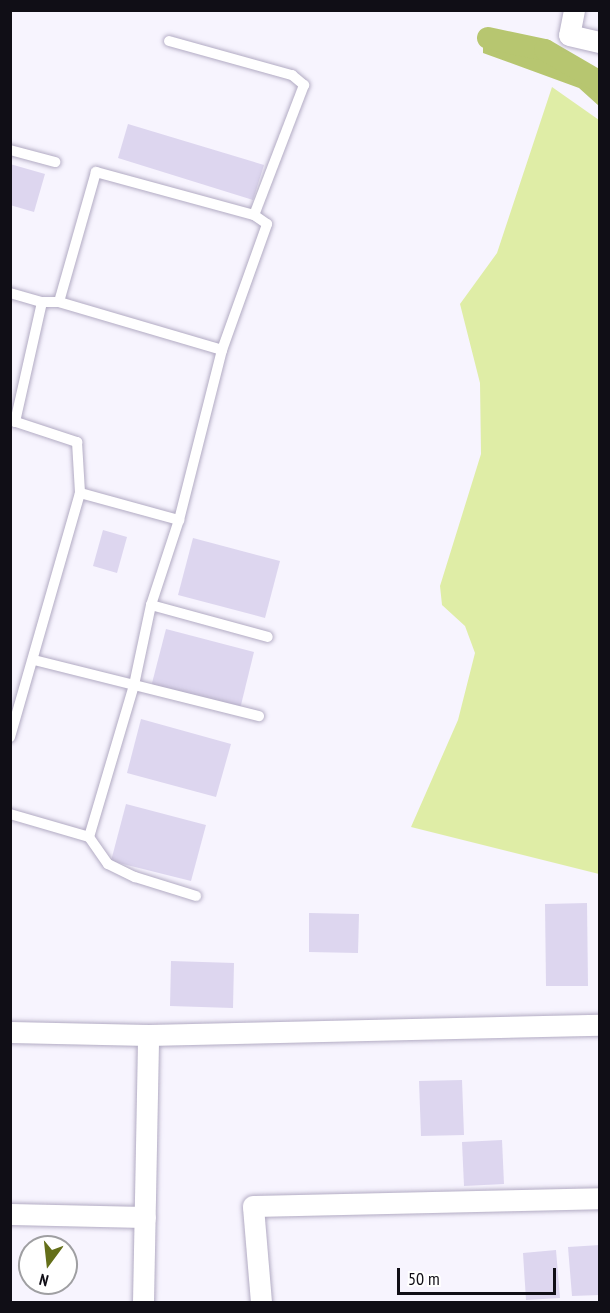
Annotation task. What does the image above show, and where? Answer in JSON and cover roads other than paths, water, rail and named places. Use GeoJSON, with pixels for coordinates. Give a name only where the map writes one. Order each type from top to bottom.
{"type":"FeatureCollection","features":[{"type":"Feature","properties":{"kind":"street"},"geometry":{"type":"LineString","coordinates":[[574,10],[569,34],[600,42]]}},
{"type":"Feature","properties":{"kind":"street"},"geometry":{"type":"LineString","coordinates":[[10,1032],[148,1035],[600,1025]]}},
{"type":"Feature","properties":{"kind":"street"},"geometry":{"type":"LineString","coordinates":[[143,1302],[148,1035]]}},
{"type":"Feature","properties":{"kind":"street"},"geometry":{"type":"LineString","coordinates":[[261,1302],[253,1206],[600,1198]]}},
{"type":"Feature","properties":{"kind":"street"},"geometry":{"type":"LineString","coordinates":[[10,1214],[145,1216]]}},
{"type":"Feature","properties":{"kind":"lane"},"geometry":{"type":"LineString","coordinates":[[169,41],[292,75],[304,85],[254,215]]}},
{"type":"Feature","properties":{"kind":"lane"},"geometry":{"type":"LineString","coordinates":[[10,150],[55,162]]}},
{"type":"Feature","properties":{"kind":"lane"},"geometry":{"type":"LineString","coordinates":[[59,302],[96,172],[254,215],[267,224],[222,350],[178,520],[151,605],[134,685],[89,837]]}},
{"type":"Feature","properties":{"kind":"lane"},"geometry":{"type":"LineString","coordinates":[[10,293],[42,302],[59,302],[222,350]]}},
{"type":"Feature","properties":{"kind":"lane"},"geometry":{"type":"LineString","coordinates":[[10,737],[80,494],[77,442],[13,421],[42,302]]}},
{"type":"Feature","properties":{"kind":"lane"},"geometry":{"type":"LineString","coordinates":[[80,494],[178,520]]}},
{"type":"Feature","properties":{"kind":"lane"},"geometry":{"type":"LineString","coordinates":[[151,605],[268,636]]}},
{"type":"Feature","properties":{"kind":"lane"},"geometry":{"type":"LineString","coordinates":[[34,660],[258,716]]}},
{"type":"Feature","properties":{"kind":"lane"},"geometry":{"type":"LineString","coordinates":[[10,814],[89,837],[108,864],[196,896]]}},
{"type":"Feature","properties":{"kind":"waterway"},"geometry":{"type":"LineString","coordinates":[[488,38],[545,50],[600,82]]}}]}
